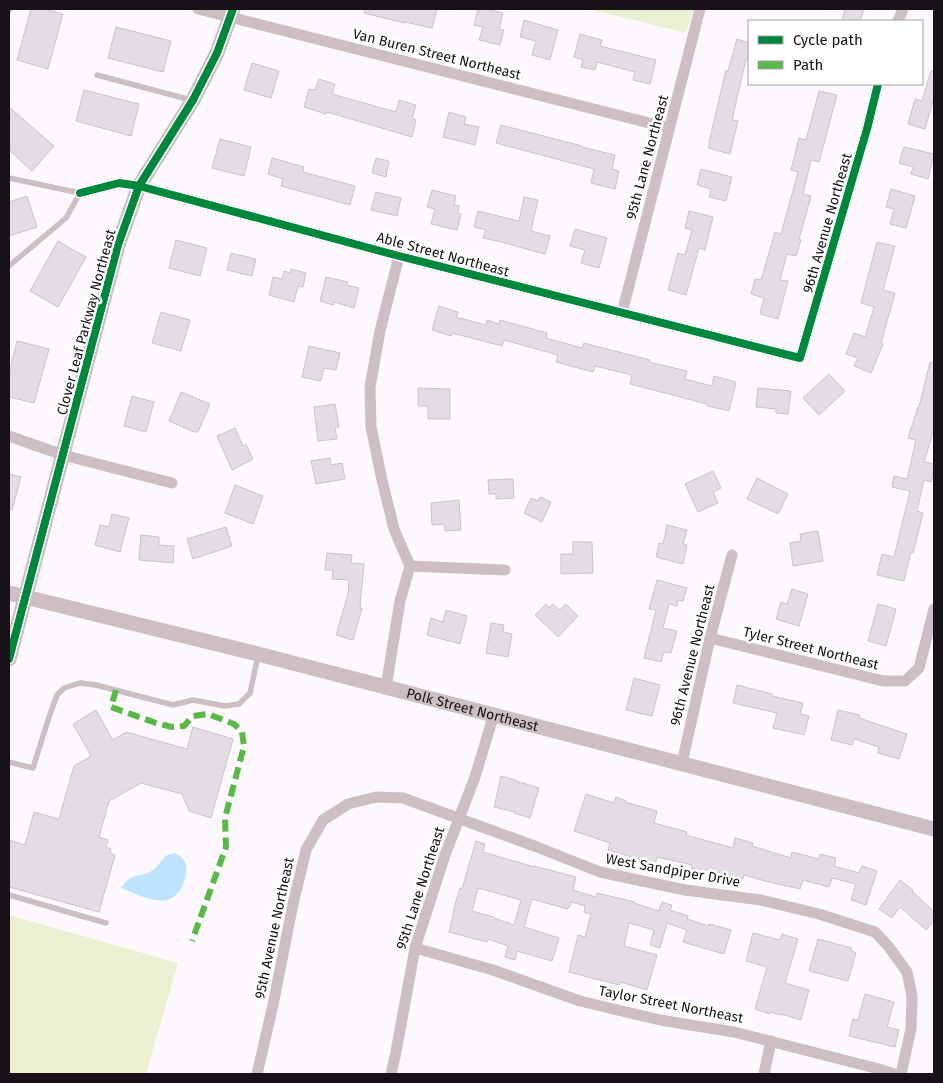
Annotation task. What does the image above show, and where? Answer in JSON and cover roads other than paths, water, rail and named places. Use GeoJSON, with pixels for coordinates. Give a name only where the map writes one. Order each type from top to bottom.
{"type":"FeatureCollection","features":[{"type":"Feature","properties":{"kind":"street","name":"Van Buren Street Northeast"},"geometry":{"type":"LineString","coordinates":[[198,9],[232,13],[669,128]]}},
{"type":"Feature","properties":{"kind":"street","name":"95th Lane Northeast"},"geometry":{"type":"LineString","coordinates":[[622,313],[700,9]]}},
{"type":"Feature","properties":{"kind":"street","name":"Clover Leaf Parkway Northeast"},"geometry":{"type":"LineString","coordinates":[[9,660],[118,245],[139,186],[193,100],[217,54],[232,13]]}},
{"type":"Feature","properties":{"kind":"street","name":"96th Avenue Northeast"},"geometry":{"type":"LineString","coordinates":[[800,358],[877,89]]}},
{"type":"Feature","properties":{"kind":"street","name":"Able Street Northeast"},"geometry":{"type":"LineString","coordinates":[[80,192],[119,183],[139,186],[399,256],[800,358]]}},
{"type":"Feature","properties":{"kind":"street"},"geometry":{"type":"LineString","coordinates":[[386,687],[400,601],[410,566],[394,529],[382,480],[371,427],[370,387],[380,331],[399,256]]}},
{"type":"Feature","properties":{"kind":"street"},"geometry":{"type":"LineString","coordinates":[[9,436],[63,455],[172,483]]}},
{"type":"Feature","properties":{"kind":"street","name":"96th Avenue Northeast"},"geometry":{"type":"LineString","coordinates":[[682,763],[710,638],[732,554]]}},
{"type":"Feature","properties":{"kind":"street"},"geometry":{"type":"LineString","coordinates":[[410,566],[505,570]]}},
{"type":"Feature","properties":{"kind":"street","name":"Polk Street Northeast"},"geometry":{"type":"LineString","coordinates":[[9,593],[494,714],[934,829]]}},
{"type":"Feature","properties":{"kind":"street","name":"Tyler Street Northeast"},"geometry":{"type":"LineString","coordinates":[[710,638],[883,681],[906,681],[919,668],[934,609]]}},
{"type":"Feature","properties":{"kind":"street","name":"95th Lane Northeast"},"geometry":{"type":"LineString","coordinates":[[391,1074],[415,948],[445,856],[475,777],[494,714]]}},
{"type":"Feature","properties":{"kind":"street","name":"West Sandpiper Drive"},"geometry":{"type":"LineString","coordinates":[[348,804],[376,797],[403,798],[600,872],[685,890],[761,900],[819,914],[875,932],[890,947],[907,972],[912,996],[911,1029],[901,1074]]}},
{"type":"Feature","properties":{"kind":"street","name":"95th Avenue Northeast"},"geometry":{"type":"LineString","coordinates":[[257,1074],[306,850],[323,820],[348,804]]}},
{"type":"Feature","properties":{"kind":"street","name":"Taylor Street Northeast"},"geometry":{"type":"LineString","coordinates":[[415,948],[493,970],[580,1001],[660,1020],[734,1032],[895,1074]]}},
{"type":"Feature","properties":{"kind":"street"},"geometry":{"type":"LineString","coordinates":[[767,1074],[771,1041]]}},
{"type":"Feature","properties":{"kind":"lane"},"geometry":{"type":"LineString","coordinates":[[97,75],[193,100]]}},
{"type":"Feature","properties":{"kind":"lane"},"geometry":{"type":"LineString","coordinates":[[9,178],[80,192],[66,218],[9,266]]}},
{"type":"Feature","properties":{"kind":"lane"},"geometry":{"type":"LineString","coordinates":[[9,762],[34,768],[49,717],[57,696],[64,688],[80,683],[96,684],[173,705],[193,700],[225,706],[239,704],[250,693],[258,654]]}},
{"type":"Feature","properties":{"kind":"lane"},"geometry":{"type":"LineString","coordinates":[[9,895],[106,923]]}},
{"type":"Feature","properties":{"kind":"water"},"geometry":{"type":"Polygon","coordinates":[[[175,853],[184,861],[187,870],[185,881],[180,891],[172,898],[161,901],[155,900],[121,888],[125,882],[150,872],[165,857],[175,853]]]}}]}
